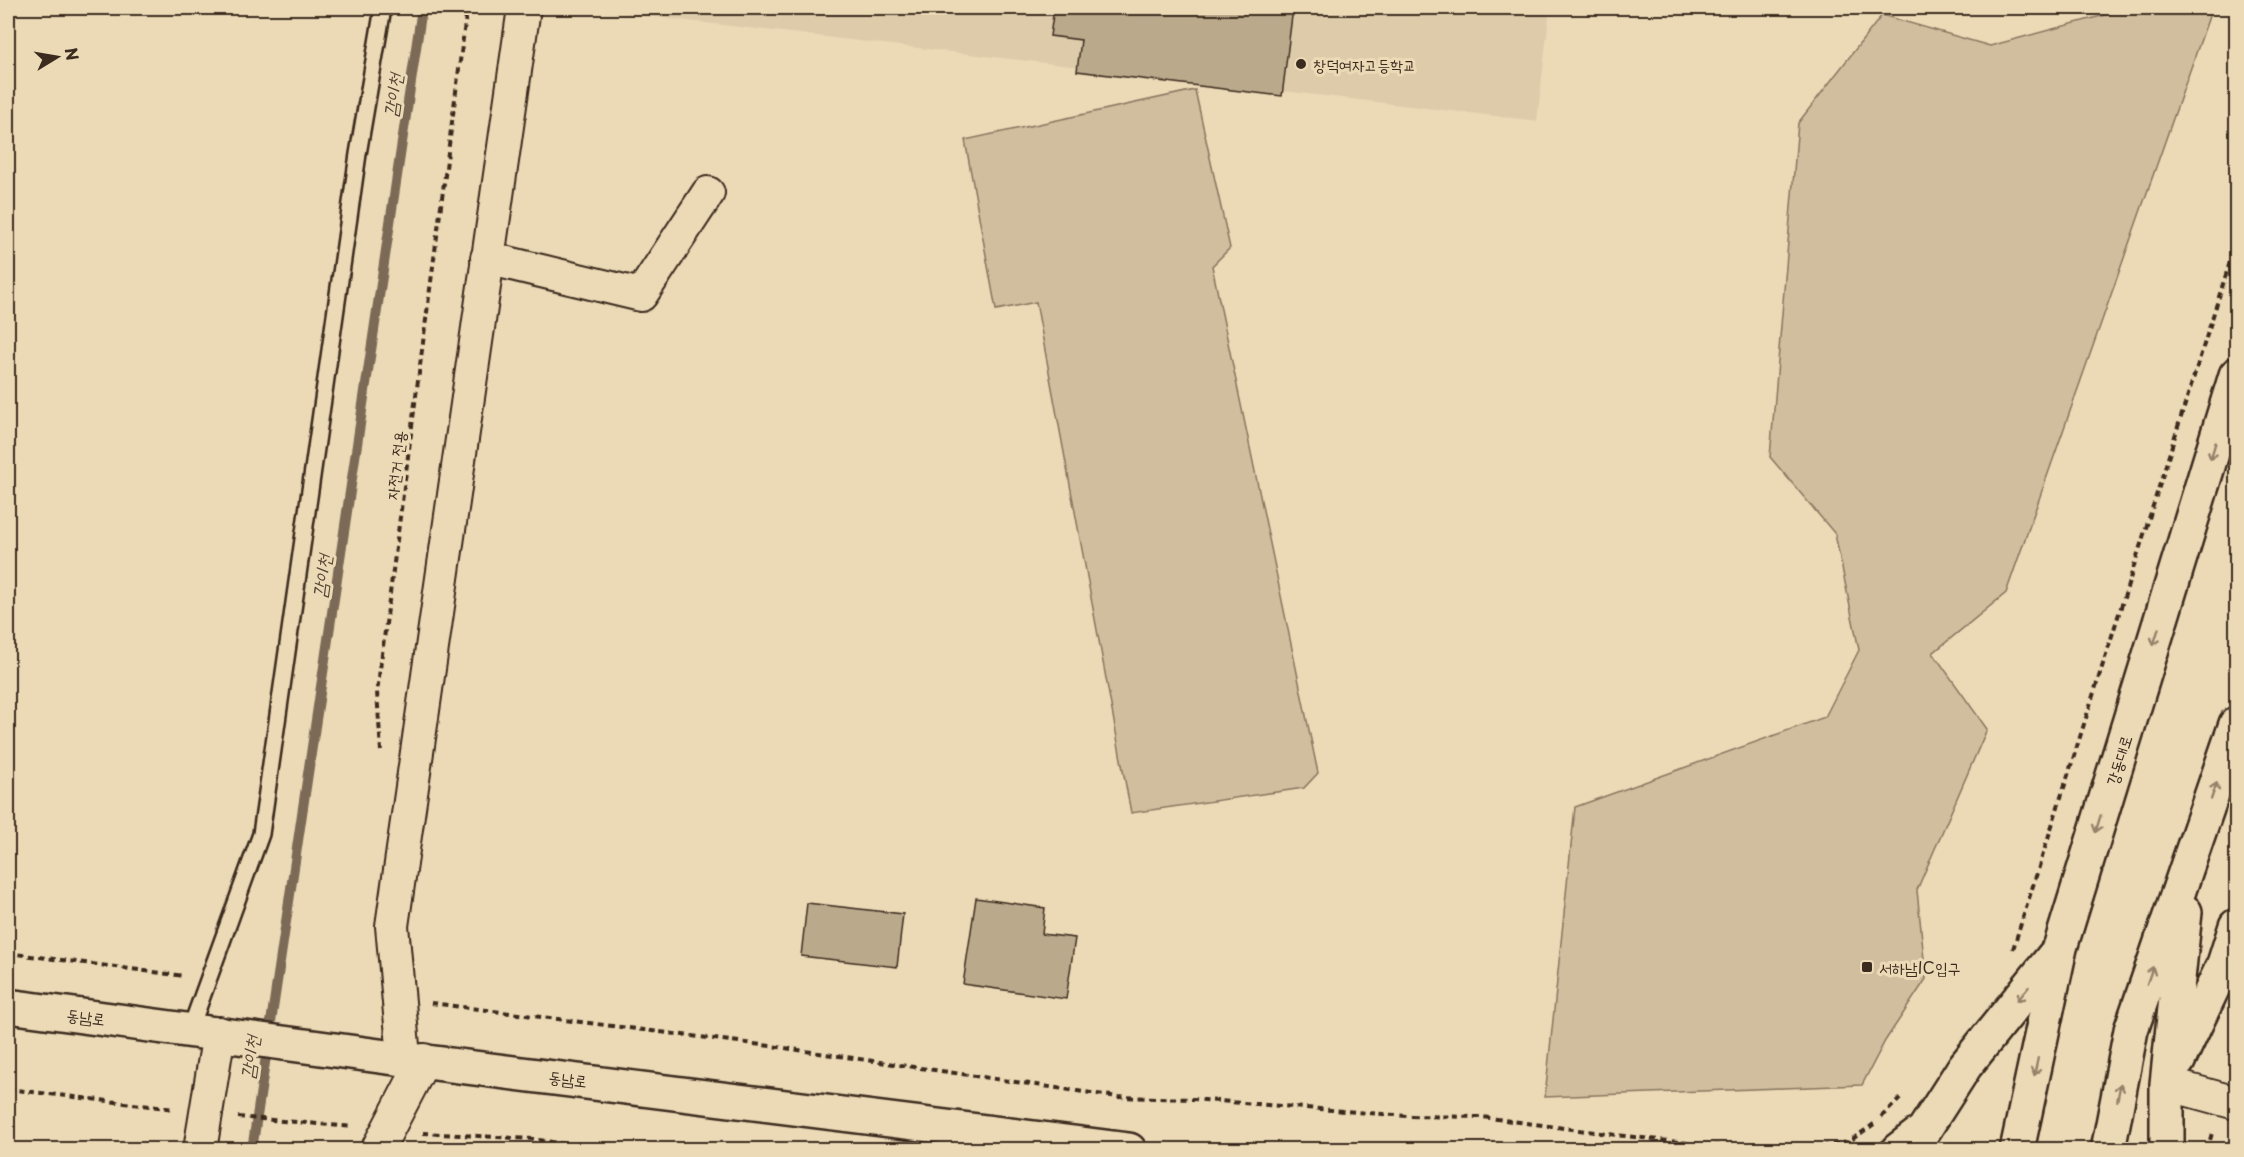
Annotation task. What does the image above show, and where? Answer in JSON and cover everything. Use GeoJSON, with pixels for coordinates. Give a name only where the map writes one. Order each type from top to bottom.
{"type":"FeatureCollection","features":[{"type":"Feature","properties":{"kind":"main road","name":"강동대로"},"geometry":{"type":"LineString","coordinates":[[2017,1149],[2060,948],[2236,375]]}},
{"type":"Feature","properties":{"kind":"main road"},"geometry":{"type":"LineString","coordinates":[[2108,1149],[2131,1030],[2236,724]]}},
{"type":"Feature","properties":{"kind":"main road"},"geometry":{"type":"LineString","coordinates":[[2167,1149],[2167,1084],[2192,854]]}},
{"type":"Feature","properties":{"kind":"main road"},"geometry":{"type":"LineString","coordinates":[[2167,1084],[2224,964],[2236,926]]}},
{"type":"Feature","properties":{"kind":"main road"},"geometry":{"type":"LineString","coordinates":[[1898,1149],[1924,1130],[1965,1066],[2060,948]]}},
{"type":"Feature","properties":{"kind":"main road","name":"동남로"},"geometry":{"type":"LineString","coordinates":[[8,1006],[1129,1149]]}},
{"type":"Feature","properties":{"kind":"street"},"geometry":{"type":"LineString","coordinates":[[378,1137],[405,1058],[392,926],[524,8]]}},
{"type":"Feature","properties":{"kind":"street"},"geometry":{"type":"LineString","coordinates":[[488,258],[641,296],[708,193]]}},
{"type":"Feature","properties":{"kind":"street"},"geometry":{"type":"LineString","coordinates":[[200,1149],[217,1114],[218,1033]]}},
{"type":"Feature","properties":{"kind":"street"},"geometry":{"type":"LineString","coordinates":[[2167,1084],[2236,1103]]}},
{"type":"Feature","properties":{"kind":"lane"},"geometry":{"type":"LineString","coordinates":[[218,1033],[208,980],[261,834],[358,154],[383,8]]}},
{"type":"Feature","properties":{"kind":"path","name":"자전거 전용"},"geometry":{"type":"LineString","coordinates":[[382,763],[377,692],[467,8]]}},
{"type":"Feature","properties":{"kind":"path"},"geometry":{"type":"LineString","coordinates":[[2011,955],[2236,243]]}},
{"type":"Feature","properties":{"kind":"path"},"geometry":{"type":"LineString","coordinates":[[8,953],[208,980]]}},
{"type":"Feature","properties":{"kind":"path"},"geometry":{"type":"LineString","coordinates":[[399,999],[778,1047],[1118,1097],[1193,1100],[1407,1116],[1482,1117],[1713,1146],[1786,1149]]}},
{"type":"Feature","properties":{"kind":"path"},"geometry":{"type":"LineString","coordinates":[[8,1089],[217,1114],[378,1137],[533,1139],[601,1149]]}},
{"type":"Feature","properties":{"kind":"path"},"geometry":{"type":"LineString","coordinates":[[1801,1149],[1848,1142],[1875,1122],[1906,1093]]}},
{"type":"Feature","properties":{"kind":"shaded area","name":"창덕여자고등학교"},"geometry":{"type":"Polygon","coordinates":[[[578,8],[1550,8],[1537,121],[578,8]]]}},
{"type":"Feature","properties":{"kind":"shaded area"},"geometry":{"type":"Polygon","coordinates":[[[2131,8],[2212,8],[2006,593],[1933,653],[1987,729],[1917,890],[1926,979],[1885,1041],[1862,1085],[1545,1097],[1575,807],[1825,717],[1859,650],[1835,534],[1770,457],[1798,123],[1882,15],[1990,46],[2131,8]]]}},
{"type":"Feature","properties":{"kind":"shaded area"},"geometry":{"type":"Polygon","coordinates":[[[1195,90],[1230,248],[1212,266],[1318,773],[1304,788],[1131,813],[1036,302],[996,310],[965,140],[1195,90]]]}},
{"type":"Feature","properties":{"kind":"building"},"geometry":{"type":"Polygon","coordinates":[[[1054,8],[1293,8],[1282,96],[1077,71],[1081,40],[1050,36],[1054,8]]]}},
{"type":"Feature","properties":{"kind":"building"},"geometry":{"type":"Polygon","coordinates":[[[976,898],[1045,908],[1042,934],[1075,938],[1066,999],[963,984],[976,898]]]}},
{"type":"Feature","properties":{"kind":"building"},"geometry":{"type":"Polygon","coordinates":[[[807,903],[903,914],[897,967],[801,956],[807,903]]]}},
{"type":"Feature","properties":{"kind":"waterway","name":"감이천"},"geometry":{"type":"LineString","coordinates":[[252,1150],[422,8]]}},
{"type":"Feature","properties":{"kind":"place","name":"창덕여자고등학교"},"geometry":{"type":"Point","coordinates":[1301,64]}},
{"type":"Feature","properties":{"kind":"place","name":"서하남IC입구"},"geometry":{"type":"Point","coordinates":[1867,967]}}]}
